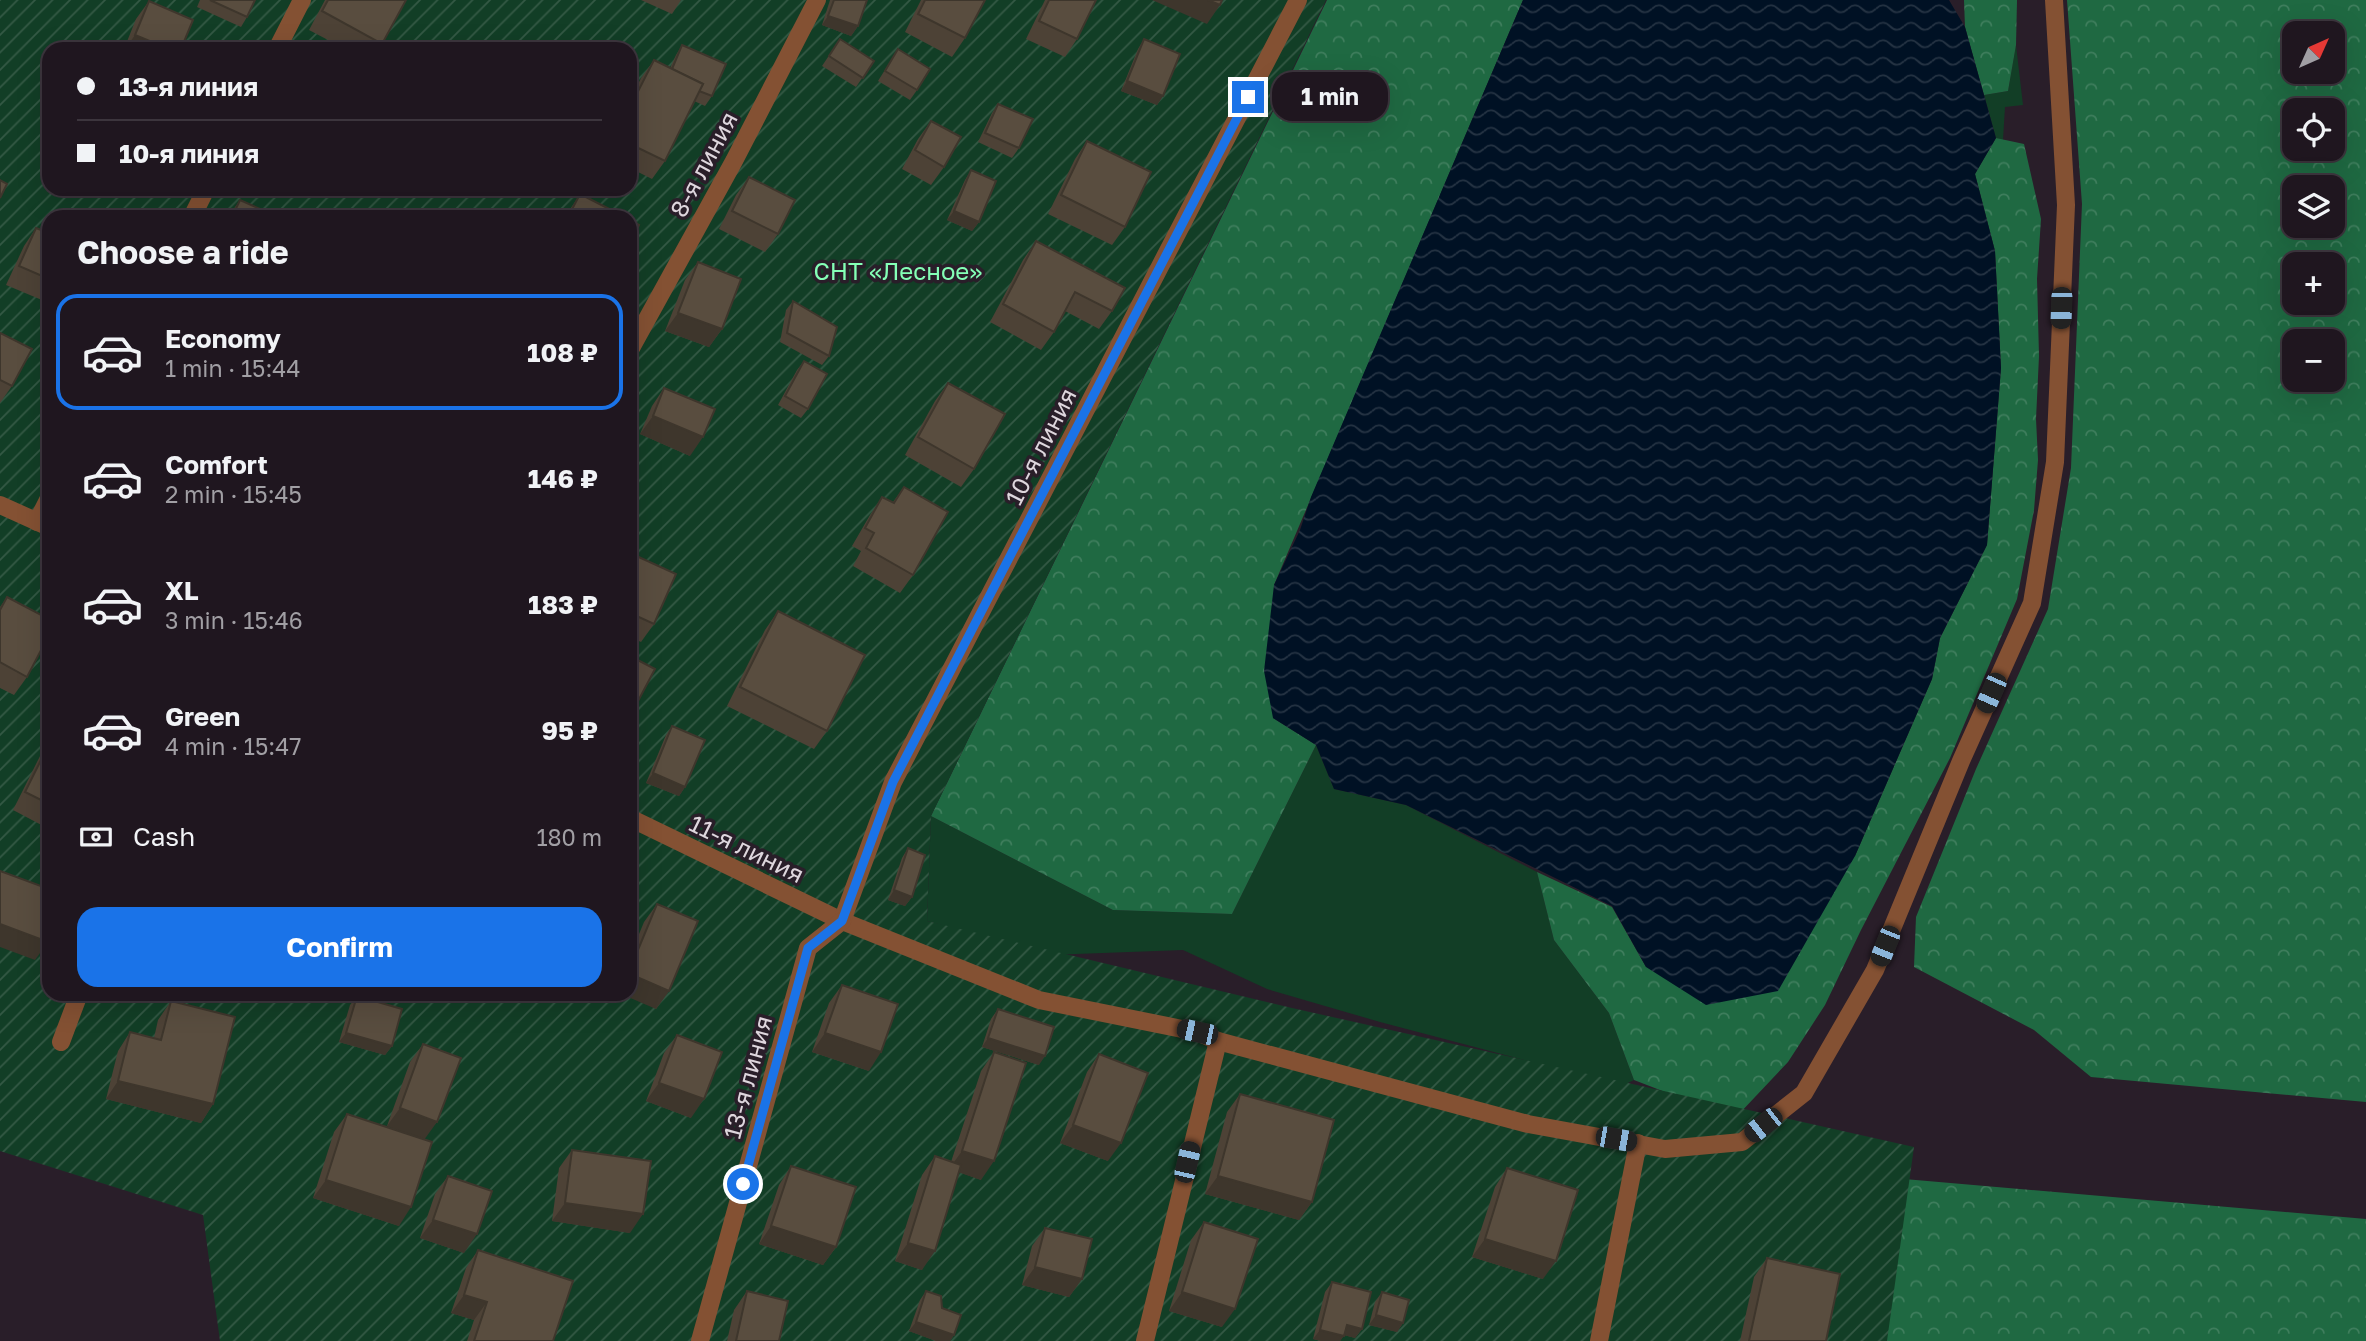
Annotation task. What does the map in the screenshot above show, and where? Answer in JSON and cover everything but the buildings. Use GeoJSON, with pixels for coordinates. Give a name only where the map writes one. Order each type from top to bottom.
{"type":"FeatureCollection","features":[{"type":"Feature","properties":{"kind":"street"},"geometry":{"type":"LineString","coordinates":[[281,42],[302,0]]}},
{"type":"Feature","properties":{"kind":"street","name":"8-я линия"},"geometry":{"type":"LineString","coordinates":[[637,337],[734,161],[817,0]]}},
{"type":"Feature","properties":{"kind":"street","name":"10-я линия"},"geometry":{"type":"LineString","coordinates":[[842,921],[893,782],[1298,0]]}},
{"type":"Feature","properties":{"kind":"street","name":"11-я линия"},"geometry":{"type":"LineString","coordinates":[[637,821],[842,921],[1039,999],[1197,1032],[1218,1041],[1528,1124],[1665,1149],[1742,1142],[1804,1093],[1875,970],[1961,761],[2032,603],[2055,462],[2066,205],[2054,0]]}},
{"type":"Feature","properties":{"kind":"street"},"geometry":{"type":"LineString","coordinates":[[0,505],[42,524]]}},
{"type":"Feature","properties":{"kind":"street","name":"13-я линия"},"geometry":{"type":"LineString","coordinates":[[700,1341],[808,948],[842,921]]}},
{"type":"Feature","properties":{"kind":"street"},"geometry":{"type":"LineString","coordinates":[[61,1042],[76,1001]]}},
{"type":"Feature","properties":{"kind":"street"},"geometry":{"type":"LineString","coordinates":[[1145,1341],[1218,1041]]}},
{"type":"Feature","properties":{"kind":"street"},"geometry":{"type":"LineString","coordinates":[[1599,1341],[1638,1143]]}},
{"type":"Feature","properties":{"kind":"green space","name":"СНТ «Лесное»"},"geometry":{"type":"Polygon","coordinates":[[[0,0],[1326,0],[931,816],[927,921],[1292,1008],[1914,1147],[1887,1341],[220,1341],[203,1215],[0,1151],[0,0]]]}},
{"type":"Feature","properties":{"kind":"green space"},"geometry":{"type":"Polygon","coordinates":[[[1327,0],[1523,0],[1274,585],[1273,718],[1316,745],[1232,914],[1113,910],[931,816],[1327,0]]]}},
{"type":"Feature","properties":{"kind":"green space"},"geometry":{"type":"Polygon","coordinates":[[[1964,0],[2017,0],[2016,45],[2008,91],[1984,95],[1965,27],[1964,0]]]}},
{"type":"Feature","properties":{"kind":"green space"},"geometry":{"type":"Polygon","coordinates":[[[2067,0],[2366,0],[2366,1102],[2091,1077],[2034,1030],[1914,967],[1916,917],[1976,769],[2048,609],[2071,468],[2082,204],[2067,0]]]}},
{"type":"Feature","properties":{"kind":"green space"},"geometry":{"type":"Polygon","coordinates":[[[2016,45],[2023,105],[2005,107],[2003,140],[1996,138],[1984,95],[2008,91],[2016,45]]]}},
{"type":"Feature","properties":{"kind":"green space"},"geometry":{"type":"Polygon","coordinates":[[[1996,138],[2024,144],[2041,219],[2037,279],[2038,460],[2034,510],[2017,599],[1950,758],[1825,1005],[1788,1062],[1738,1115],[1704,1107],[1634,1080],[1609,1013],[1554,940],[1537,872],[1612,907],[1646,967],[1855,856],[1932,679],[1940,638],[1987,545],[2001,368],[1995,251],[1975,174],[1996,138]]]}},
{"type":"Feature","properties":{"kind":"green space"},"geometry":{"type":"Polygon","coordinates":[[[1316,745],[1334,789],[1406,805],[1537,872],[1554,940],[1609,1013],[1634,1080],[1622,1086],[1380,1022],[1267,989],[1183,950],[1049,955],[927,921],[931,816],[1113,910],[1232,914],[1316,745]]]}},
{"type":"Feature","properties":{"kind":"green space"},"geometry":{"type":"Polygon","coordinates":[[[1858,1175],[2366,1219],[2366,1341],[1825,1341],[1858,1175]]]}},
{"type":"Feature","properties":{"kind":"water"},"geometry":{"type":"Polygon","coordinates":[[[1523,0],[1949,0],[1965,27],[1996,138],[1975,174],[1995,251],[2001,368],[1987,545],[1940,638],[1932,679],[1855,856],[1778,991],[1706,1005],[1646,967],[1612,906],[1406,805],[1334,789],[1316,745],[1273,718],[1264,671],[1274,585],[1300,530],[1311,497],[1523,0]]]}},
{"type":"Feature","properties":{"kind":"route"},"geometry":{"type":"LineString","coordinates":[[743,1184],[808,948],[842,921],[893,782],[1248,97]]}}]}
